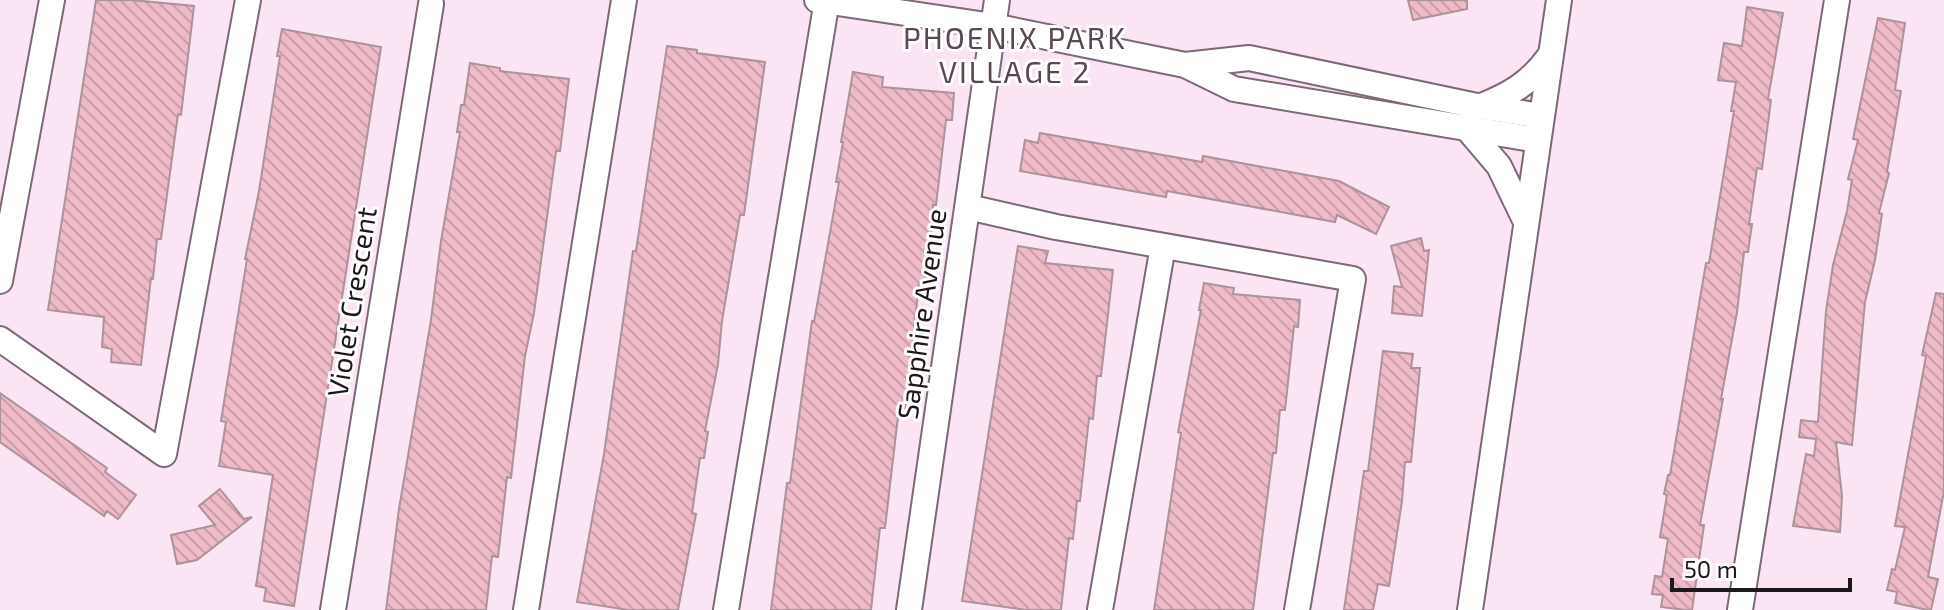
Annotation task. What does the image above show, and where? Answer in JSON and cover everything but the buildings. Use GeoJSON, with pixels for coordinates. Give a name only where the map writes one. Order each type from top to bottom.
{"type":"FeatureCollection","features":[{"type":"Feature","properties":{"kind":"street"},"geometry":{"type":"LineString","coordinates":[[0,281],[52,0]]}},
{"type":"Feature","properties":{"kind":"street"},"geometry":{"type":"LineString","coordinates":[[0,339],[164,454],[248,0]]}},
{"type":"Feature","properties":{"kind":"street"},"geometry":{"type":"LineString","coordinates":[[526,610],[624,0]]}},
{"type":"Feature","properties":{"kind":"street"},"geometry":{"type":"LineString","coordinates":[[726,610],[823,0],[993,26],[1185,65],[1234,89],[1465,126],[1540,128]]}},
{"type":"Feature","properties":{"kind":"street","name":"Sapphire Avenue"},"geometry":{"type":"LineString","coordinates":[[909,610],[997,0]]}},
{"type":"Feature","properties":{"kind":"street"},"geometry":{"type":"LineString","coordinates":[[1470,610],[1559,0]]}},
{"type":"Feature","properties":{"kind":"street"},"geometry":{"type":"LineString","coordinates":[[1740,610],[1837,0]]}},
{"type":"Feature","properties":{"kind":"street","name":"Violet Crescent"},"geometry":{"type":"LineString","coordinates":[[333,610],[432,1]]}},
{"type":"Feature","properties":{"kind":"street"},"geometry":{"type":"LineString","coordinates":[[1481,106],[1502,98],[1528,82],[1551,55]]}},
{"type":"Feature","properties":{"kind":"street"},"geometry":{"type":"LineString","coordinates":[[1185,65],[1249,58],[1481,106],[1540,128]]}},
{"type":"Feature","properties":{"kind":"street"},"geometry":{"type":"LineString","coordinates":[[1465,126],[1499,166],[1525,220]]}},
{"type":"Feature","properties":{"kind":"street"},"geometry":{"type":"LineString","coordinates":[[968,207],[1056,227],[1353,279],[1297,610]]}},
{"type":"Feature","properties":{"kind":"street"},"geometry":{"type":"LineString","coordinates":[[1100,610],[1163,246]]}},
{"type":"Feature","properties":{"kind":"district","name":"PHOENIX PARK VILLAGE 2"},"geometry":{"type":"Point","coordinates":[1015,56]}}]}
